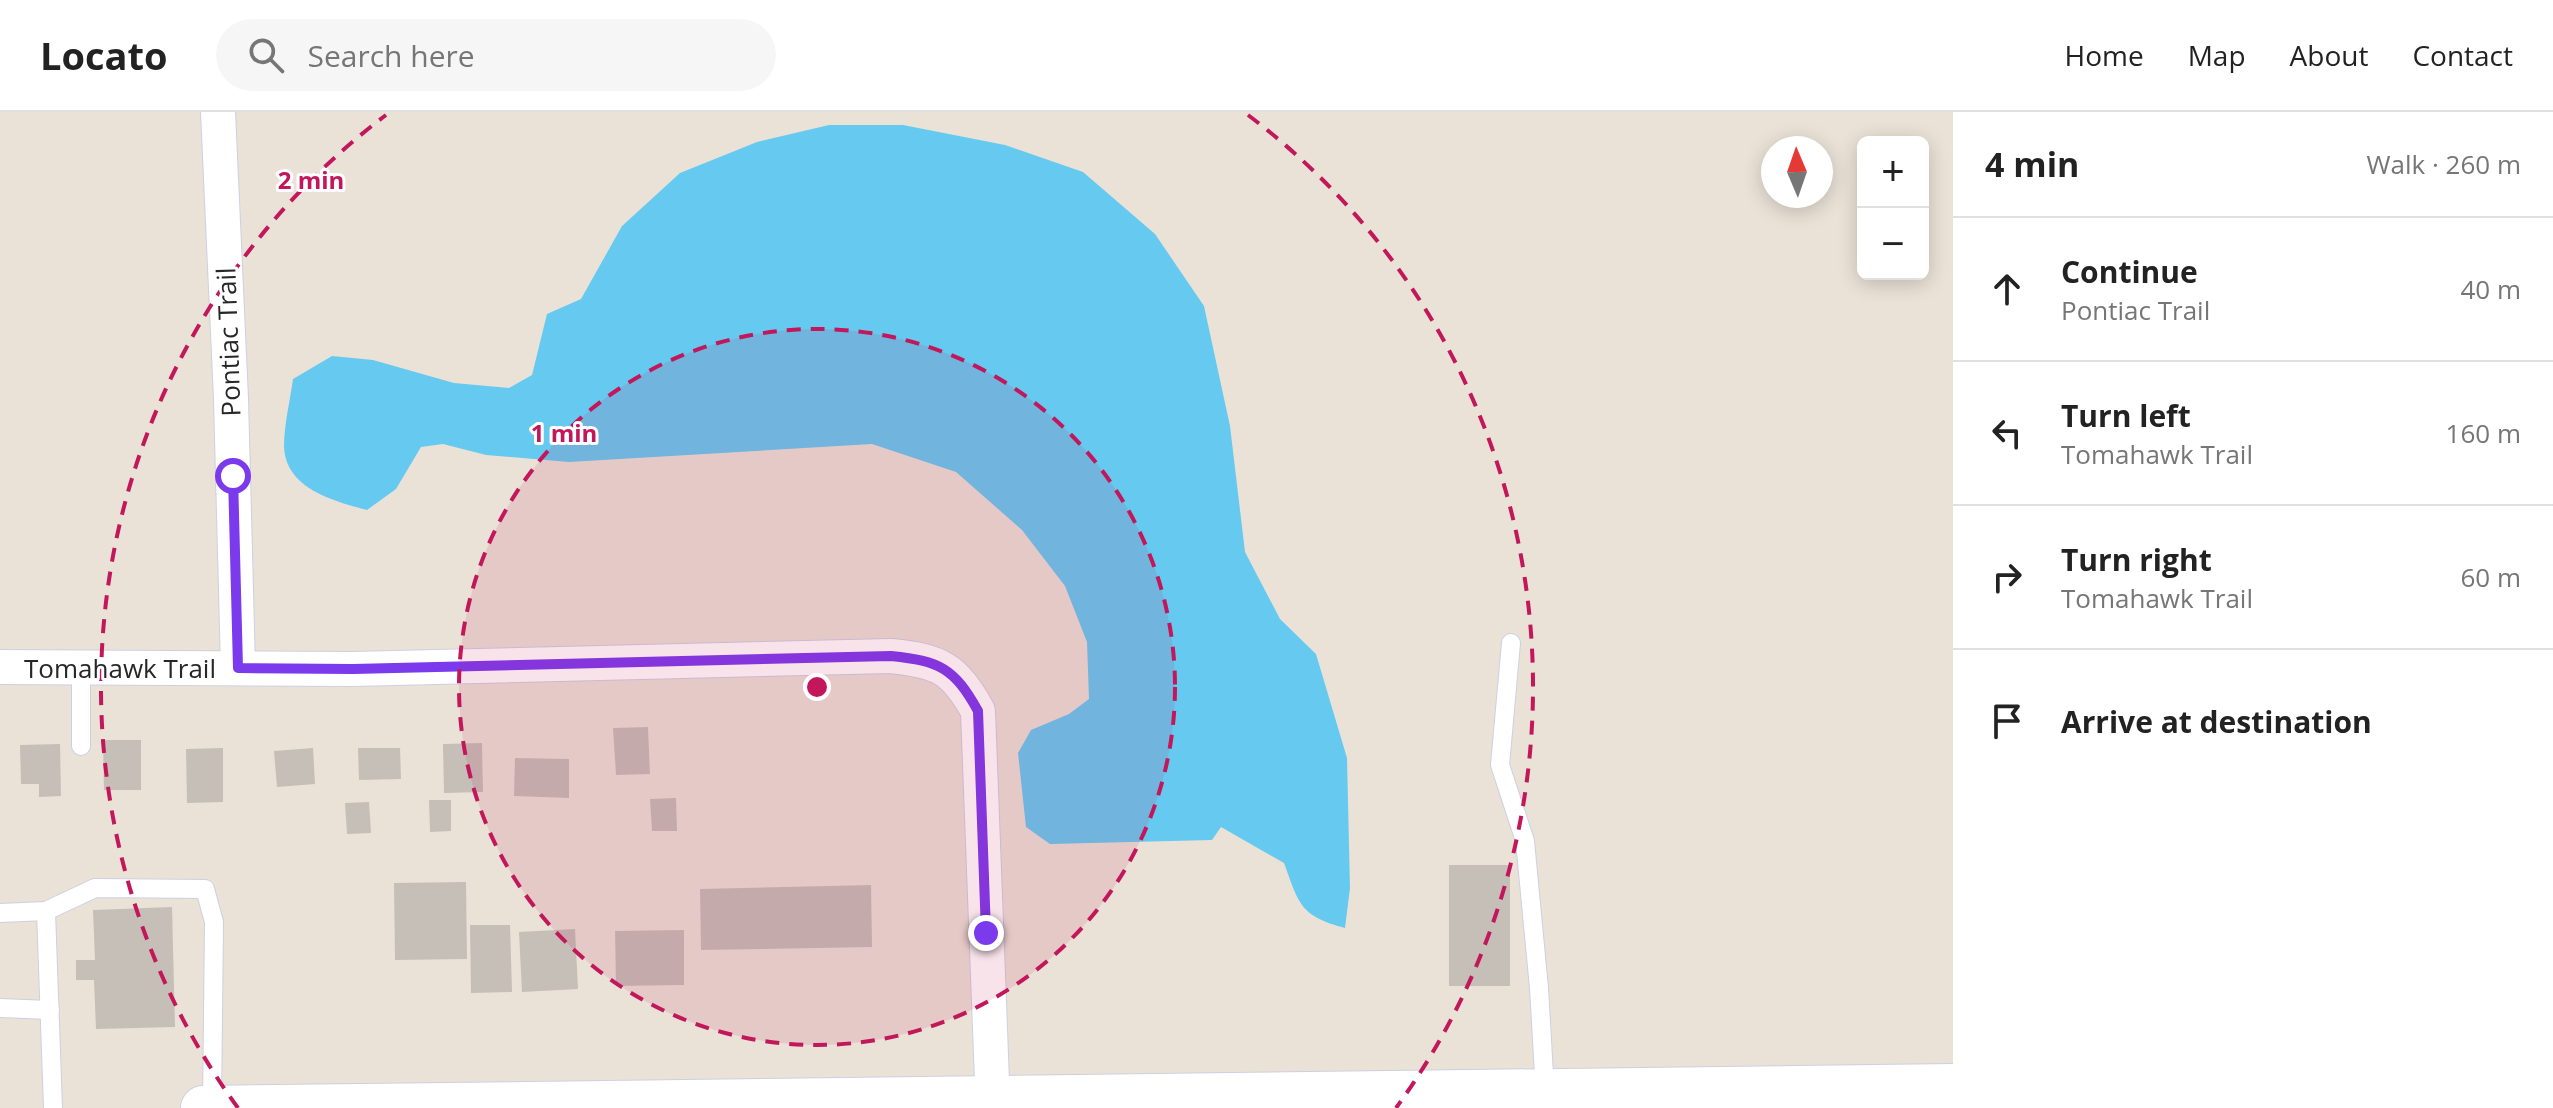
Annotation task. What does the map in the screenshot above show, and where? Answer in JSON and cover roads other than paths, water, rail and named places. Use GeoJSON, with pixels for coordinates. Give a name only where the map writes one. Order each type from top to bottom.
{"type":"FeatureCollection","features":[{"type":"Feature","properties":{"kind":"main road"},"geometry":{"type":"LineString","coordinates":[[203,1108],[993,1104],[1545,1092],[1841,1098],[1953,1086]]}},
{"type":"Feature","properties":{"kind":"street","name":"Pontiac Trail"},"geometry":{"type":"LineString","coordinates":[[218,112],[231,399],[238,668]]}},
{"type":"Feature","properties":{"kind":"street","name":"Tomahawk Trail"},"geometry":{"type":"LineString","coordinates":[[0,667],[353,669],[891,656],[924,659],[942,667],[963,684],[978,711],[993,1104]]}},
{"type":"Feature","properties":{"kind":"lane"},"geometry":{"type":"LineString","coordinates":[[1511,643],[1500,765],[1525,841],[1545,1092]]}},
{"type":"Feature","properties":{"kind":"lane"},"geometry":{"type":"LineString","coordinates":[[81,667],[81,746]]}},
{"type":"Feature","properties":{"kind":"lane"},"geometry":{"type":"LineString","coordinates":[[0,913],[46,911],[95,888],[205,889],[214,922],[212,1108]]}},
{"type":"Feature","properties":{"kind":"lane"},"geometry":{"type":"LineString","coordinates":[[46,911],[53,1108]]}},
{"type":"Feature","properties":{"kind":"lane"},"geometry":{"type":"LineString","coordinates":[[0,1008],[50,1010]]}},
{"type":"Feature","properties":{"kind":"water"},"geometry":{"type":"Polygon","coordinates":[[[829,125],[903,125],[1005,145],[1083,172],[1155,234],[1204,306],[1230,426],[1245,552],[1280,619],[1316,654],[1347,758],[1350,888],[1345,928],[1319,919],[1303,906],[1284,863],[1221,827],[1212,840],[1050,844],[1026,827],[1018,753],[1031,730],[1069,714],[1089,699],[1087,642],[1065,586],[1022,530],[956,472],[872,444],[569,462],[486,455],[443,444],[421,447],[396,489],[367,510],[314,491],[293,473],[284,447],[293,379],[332,356],[373,360],[454,383],[509,388],[532,375],[547,314],[581,299],[622,226],[680,173],[757,142],[829,125]]]}}]}
